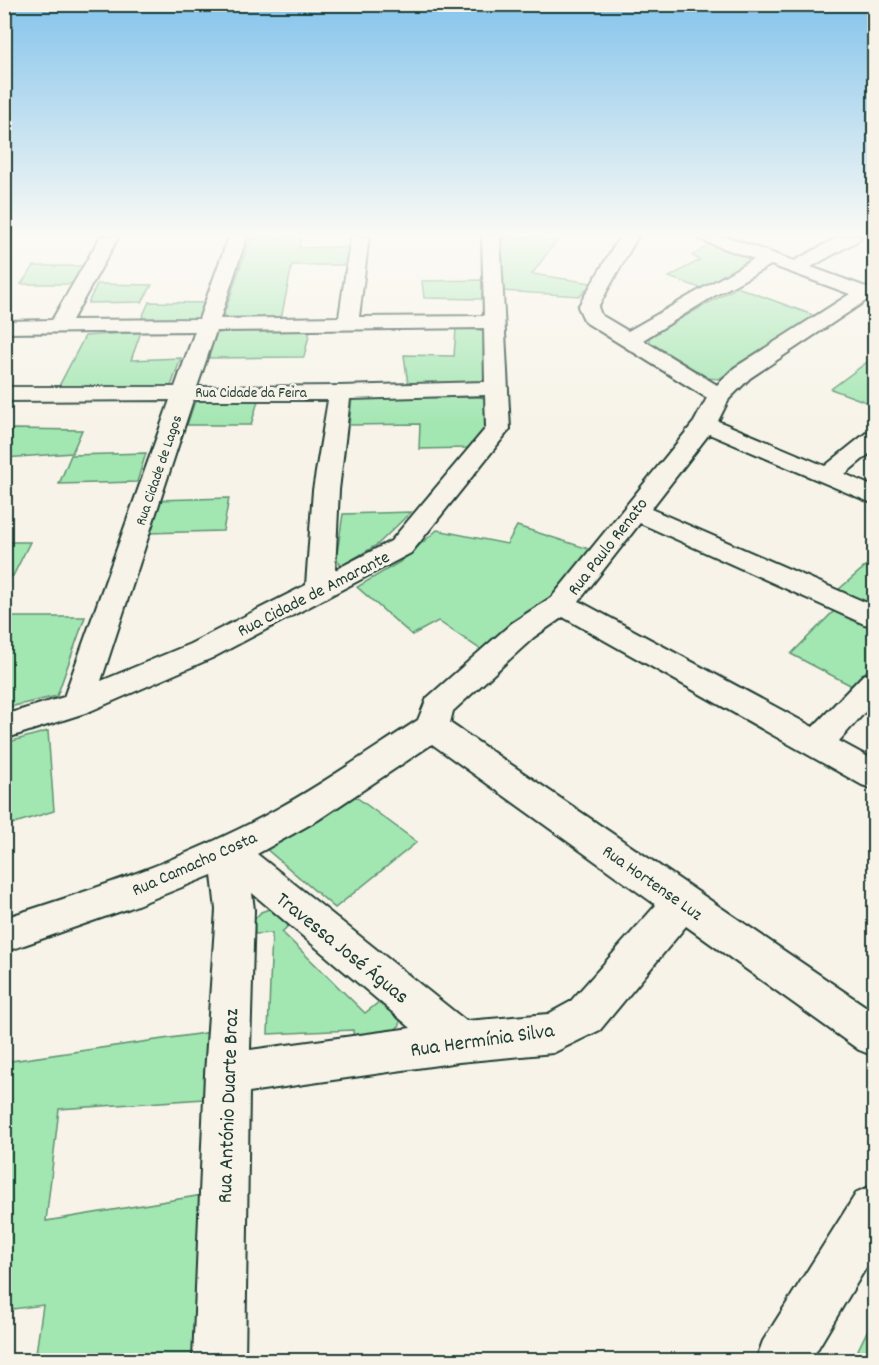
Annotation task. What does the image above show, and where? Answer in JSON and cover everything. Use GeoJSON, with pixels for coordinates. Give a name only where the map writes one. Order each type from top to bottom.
{"type":"FeatureCollection","features":[{"type":"Feature","properties":{"kind":"street"},"geometry":{"type":"LineString","coordinates":[[58,327],[74,300]]}},
{"type":"Feature","properties":{"kind":"street","name":"Rua Cidade de Lagos"},"geometry":{"type":"LineString","coordinates":[[77,704],[216,300]]}},
{"type":"Feature","properties":{"kind":"street"},"geometry":{"type":"LineString","coordinates":[[348,322],[351,300]]}},
{"type":"Feature","properties":{"kind":"street","name":"Rua Cidade de Amarante"},"geometry":{"type":"LineString","coordinates":[[4,727],[77,704],[201,651],[401,547],[498,429],[492,300]]}},
{"type":"Feature","properties":{"kind":"street"},"geometry":{"type":"LineString","coordinates":[[592,300],[588,307],[591,318],[719,396]]}},
{"type":"Feature","properties":{"kind":"street"},"geometry":{"type":"LineString","coordinates":[[628,340],[694,300]]}},
{"type":"Feature","properties":{"kind":"street","name":"Rua Paulo Renato"},"geometry":{"type":"LineString","coordinates":[[861,300],[742,373],[719,396],[705,424],[562,604],[874,776]]}},
{"type":"Feature","properties":{"kind":"street"},"geometry":{"type":"LineString","coordinates":[[4,327],[493,322]]}},
{"type":"Feature","properties":{"kind":"street","name":"Rua Cidade da Feira"},"geometry":{"type":"LineString","coordinates":[[12,394],[340,393],[498,388]]}},
{"type":"Feature","properties":{"kind":"street"},"geometry":{"type":"LineString","coordinates":[[320,591],[326,489],[340,393]]}},
{"type":"Feature","properties":{"kind":"street"},"geometry":{"type":"LineString","coordinates":[[4,420],[12,394]]}},
{"type":"Feature","properties":{"kind":"street"},"geometry":{"type":"LineString","coordinates":[[705,424],[874,496]]}},
{"type":"Feature","properties":{"kind":"street"},"geometry":{"type":"LineString","coordinates":[[828,476],[874,438]]}},
{"type":"Feature","properties":{"kind":"street"},"geometry":{"type":"LineString","coordinates":[[634,511],[874,617]]}},
{"type":"Feature","properties":{"kind":"street"},"geometry":{"type":"LineString","coordinates":[[432,727],[438,706],[523,630],[562,604]]}},
{"type":"Feature","properties":{"kind":"street"},"geometry":{"type":"LineString","coordinates":[[817,744],[874,683]]}},
{"type":"Feature","properties":{"kind":"street","name":"Rua Camacho Costa"},"geometry":{"type":"LineString","coordinates":[[4,935],[97,905],[227,851],[327,796],[432,727]]}},
{"type":"Feature","properties":{"kind":"street","name":"Rua Hortense Luz"},"geometry":{"type":"LineString","coordinates":[[432,727],[874,1036]]}},
{"type":"Feature","properties":{"kind":"street","name":"Travessa José Águas"},"geometry":{"type":"LineString","coordinates":[[227,851],[459,1042]]}},
{"type":"Feature","properties":{"kind":"street","name":"Rua António Duarte Braz"},"geometry":{"type":"LineString","coordinates":[[219,1360],[227,1074],[235,910],[227,851]]}},
{"type":"Feature","properties":{"kind":"street","name":"Rua Hermínia Silva"},"geometry":{"type":"LineString","coordinates":[[227,1074],[459,1042],[553,1033],[585,1016],[682,902]]}},
{"type":"Feature","properties":{"kind":"street"},"geometry":{"type":"LineString","coordinates":[[782,1360],[874,1209]]}},
{"type":"Feature","properties":{"kind":"green space"},"geometry":{"type":"Polygon","coordinates":[[[90,300],[143,300],[142,302],[88,303],[90,300]]]}},
{"type":"Feature","properties":{"kind":"green space"},"geometry":{"type":"Polygon","coordinates":[[[229,300],[285,300],[281,319],[227,321],[223,317],[229,300]]]}},
{"type":"Feature","properties":{"kind":"green space"},"geometry":{"type":"Polygon","coordinates":[[[714,300],[771,300],[818,317],[719,379],[708,378],[651,343],[648,337],[714,300]]]}},
{"type":"Feature","properties":{"kind":"green space"},"geometry":{"type":"Polygon","coordinates":[[[149,302],[204,303],[198,318],[193,320],[140,322],[149,302]]]}},
{"type":"Feature","properties":{"kind":"green space"},"geometry":{"type":"Polygon","coordinates":[[[456,329],[483,331],[490,378],[482,381],[408,384],[404,355],[454,356],[456,329]]]}},
{"type":"Feature","properties":{"kind":"green space"},"geometry":{"type":"Polygon","coordinates":[[[310,331],[304,357],[207,358],[216,334],[223,332],[310,331]]]}},
{"type":"Feature","properties":{"kind":"green space"},"geometry":{"type":"Polygon","coordinates":[[[141,332],[131,360],[181,358],[171,386],[57,390],[85,336],[141,332]]]}},
{"type":"Feature","properties":{"kind":"green space"},"geometry":{"type":"Polygon","coordinates":[[[874,357],[874,405],[831,389],[874,357]]]}},
{"type":"Feature","properties":{"kind":"green space"},"geometry":{"type":"Polygon","coordinates":[[[481,397],[487,400],[489,431],[467,448],[419,449],[420,424],[349,425],[352,398],[481,397]]]}},
{"type":"Feature","properties":{"kind":"green space"},"geometry":{"type":"Polygon","coordinates":[[[200,400],[258,401],[251,425],[187,425],[194,404],[200,400]]]}},
{"type":"Feature","properties":{"kind":"green space"},"geometry":{"type":"Polygon","coordinates":[[[13,429],[82,430],[72,453],[5,458],[5,442],[13,429]]]}},
{"type":"Feature","properties":{"kind":"green space"},"geometry":{"type":"Polygon","coordinates":[[[146,453],[137,482],[59,484],[71,455],[146,453]]]}},
{"type":"Feature","properties":{"kind":"green space"},"geometry":{"type":"Polygon","coordinates":[[[229,498],[223,531],[147,533],[156,500],[229,498]]]}},
{"type":"Feature","properties":{"kind":"green space"},"geometry":{"type":"Polygon","coordinates":[[[411,512],[377,545],[343,565],[336,560],[343,514],[411,512]]]}},
{"type":"Feature","properties":{"kind":"green space"},"geometry":{"type":"Polygon","coordinates":[[[517,526],[592,550],[544,604],[483,651],[438,621],[412,635],[357,587],[400,562],[437,530],[507,544],[517,526]]]}},
{"type":"Feature","properties":{"kind":"green space"},"geometry":{"type":"Polygon","coordinates":[[[5,542],[30,542],[13,576],[5,576],[5,542]]]}},
{"type":"Feature","properties":{"kind":"green space"},"geometry":{"type":"Polygon","coordinates":[[[874,559],[874,605],[838,590],[874,559]]]}},
{"type":"Feature","properties":{"kind":"green space"},"geometry":{"type":"Polygon","coordinates":[[[835,610],[874,626],[874,661],[854,687],[791,654],[835,610]]]}},
{"type":"Feature","properties":{"kind":"green space"},"geometry":{"type":"Polygon","coordinates":[[[4,617],[85,617],[57,696],[5,708],[4,617]]]}},
{"type":"Feature","properties":{"kind":"green space"},"geometry":{"type":"Polygon","coordinates":[[[48,731],[54,811],[5,826],[5,743],[48,731]]]}},
{"type":"Feature","properties":{"kind":"green space"},"geometry":{"type":"Polygon","coordinates":[[[352,794],[417,842],[335,908],[264,847],[352,794]]]}},
{"type":"Feature","properties":{"kind":"green space"},"geometry":{"type":"Polygon","coordinates":[[[269,909],[282,910],[295,919],[282,932],[365,1013],[379,1002],[400,1019],[400,1025],[388,1036],[354,1043],[353,1030],[268,1034],[272,933],[255,934],[254,920],[261,912],[269,909]]]}},
{"type":"Feature","properties":{"kind":"green space"},"geometry":{"type":"Polygon","coordinates":[[[212,1032],[204,1099],[59,1109],[46,1221],[203,1195],[192,1360],[35,1360],[43,1305],[5,1310],[4,1062],[212,1032]]]}},
{"type":"Feature","properties":{"kind":"green space"},"geometry":{"type":"Polygon","coordinates":[[[874,1317],[874,1360],[853,1360],[874,1317]]]}}]}
